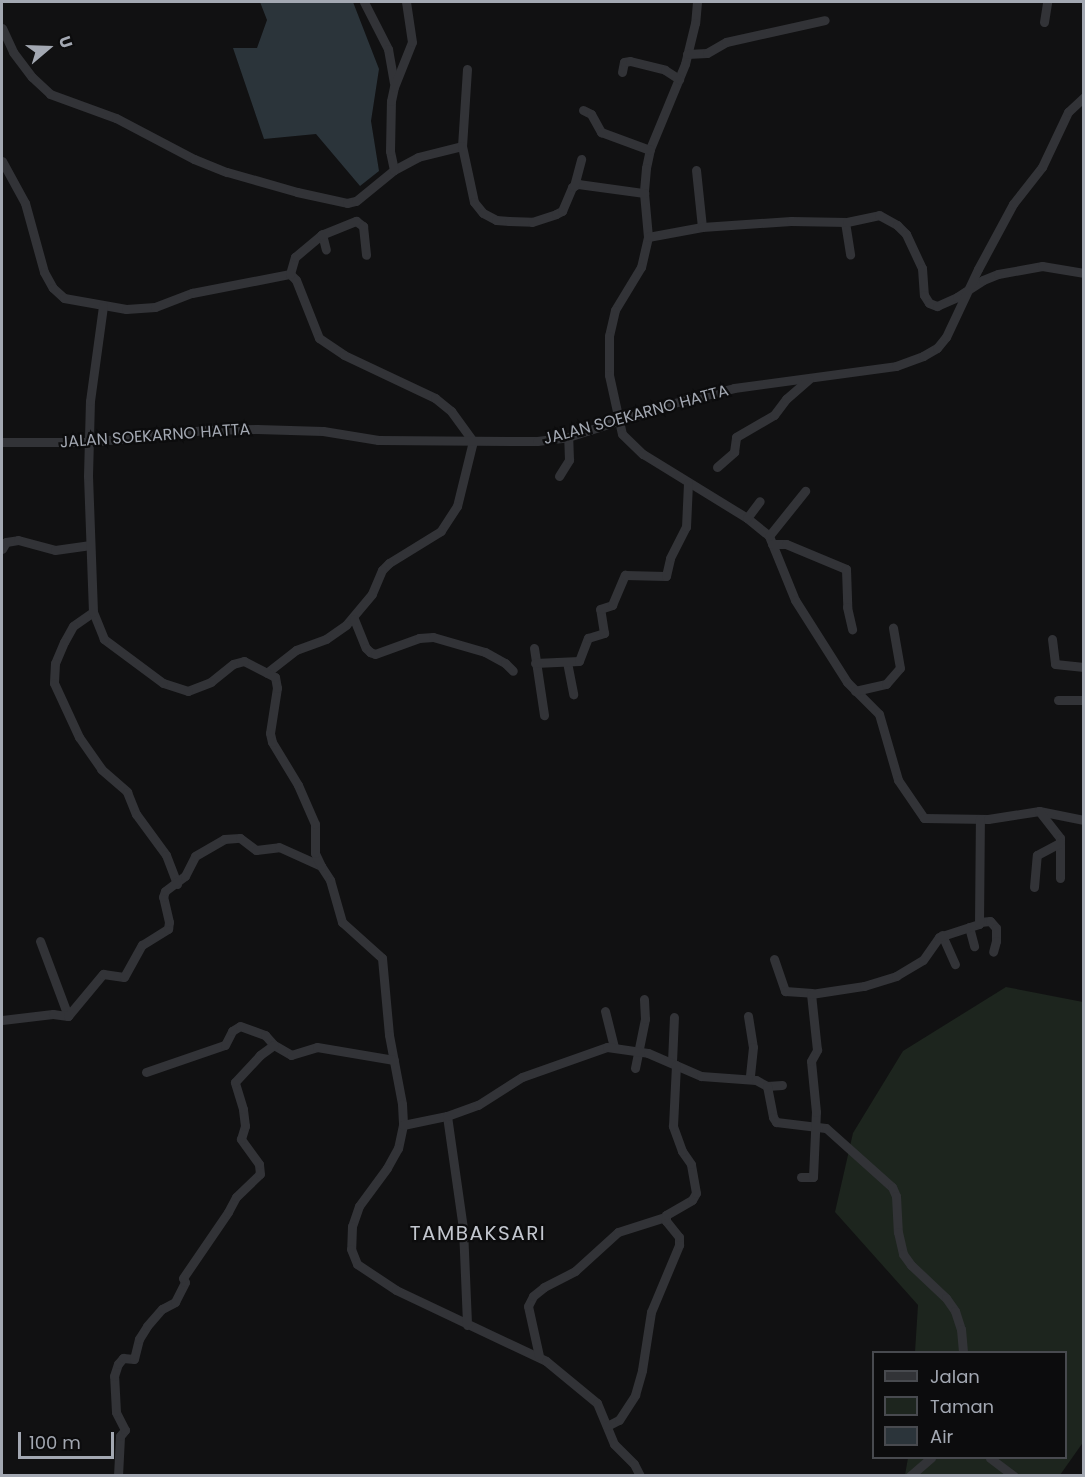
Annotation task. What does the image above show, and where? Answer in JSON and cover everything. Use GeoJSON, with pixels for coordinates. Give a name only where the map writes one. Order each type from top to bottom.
{"type":"FeatureCollection","features":[{"type":"Feature","properties":{"kind":"street"},"geometry":{"type":"LineString","coordinates":[[364,2],[388,49],[394,72],[390,151],[394,170]]}},
{"type":"Feature","properties":{"kind":"street"},"geometry":{"type":"LineString","coordinates":[[394,87],[412,42],[405,2]]}},
{"type":"Feature","properties":{"kind":"street"},"geometry":{"type":"LineString","coordinates":[[697,2],[695,23],[687,54],[650,150],[644,194],[648,237],[641,267],[618,304],[609,336],[609,375],[622,434],[635,447],[688,483],[747,518],[770,540],[795,600],[855,691],[879,714],[898,780],[922,815],[932,820],[958,817],[980,819],[1039,811],[1083,820]]}},
{"type":"Feature","properties":{"kind":"street"},"geometry":{"type":"LineString","coordinates":[[1044,22],[1047,2]]}},
{"type":"Feature","properties":{"kind":"street"},"geometry":{"type":"LineString","coordinates":[[687,54],[708,53],[726,42],[825,20]]}},
{"type":"Feature","properties":{"kind":"street"},"geometry":{"type":"LineString","coordinates":[[2,28],[14,52],[32,77],[50,94],[116,118],[194,159],[227,172],[330,200],[346,203],[356,201],[394,170],[418,157],[462,146]]}},
{"type":"Feature","properties":{"kind":"street"},"geometry":{"type":"LineString","coordinates":[[622,72],[624,62],[630,61],[665,70],[679,78]]}},
{"type":"Feature","properties":{"kind":"street"},"geometry":{"type":"LineString","coordinates":[[467,69],[462,146],[474,202],[483,213],[496,220],[532,222],[562,211],[574,186],[581,159]]}},
{"type":"Feature","properties":{"kind":"street","name":"JALAN SOEKARNO HATTA"},"geometry":{"type":"LineString","coordinates":[[2,442],[88,442],[205,430],[257,429],[323,431],[378,440],[526,442],[568,437],[670,404],[734,388],[866,372],[896,366],[923,356],[937,348],[946,338],[1017,198],[1042,167],[1068,112],[1083,97]]}},
{"type":"Feature","properties":{"kind":"street"},"geometry":{"type":"LineString","coordinates":[[583,110],[591,114],[601,132],[650,150]]}},
{"type":"Feature","properties":{"kind":"street"},"geometry":{"type":"LineString","coordinates":[[2,161],[25,203],[44,272],[53,288],[64,298],[126,309],[155,307],[192,293],[290,274]]}},
{"type":"Feature","properties":{"kind":"street"},"geometry":{"type":"LineString","coordinates":[[696,170],[702,227]]}},
{"type":"Feature","properties":{"kind":"street"},"geometry":{"type":"LineString","coordinates":[[574,186],[584,184],[644,194]]}},
{"type":"Feature","properties":{"kind":"street"},"geometry":{"type":"LineString","coordinates":[[356,201],[356,220],[363,226],[366,255]]}},
{"type":"Feature","properties":{"kind":"street"},"geometry":{"type":"LineString","coordinates":[[648,237],[702,227],[790,221],[845,222],[876,215],[897,225],[920,261],[923,274],[922,288],[929,303],[942,305],[983,280],[1026,268],[1042,266],[1083,273]]}},
{"type":"Feature","properties":{"kind":"street"},"geometry":{"type":"LineString","coordinates":[[290,274],[295,257],[322,234],[356,220]]}},
{"type":"Feature","properties":{"kind":"street"},"geometry":{"type":"LineString","coordinates":[[845,222],[850,255]]}},
{"type":"Feature","properties":{"kind":"street"},"geometry":{"type":"LineString","coordinates":[[322,234],[326,250]]}},
{"type":"Feature","properties":{"kind":"street"},"geometry":{"type":"LineString","coordinates":[[267,673],[289,654],[326,639],[354,619],[372,594],[382,570],[389,563],[430,539],[453,516],[474,441],[451,411],[435,398],[344,355],[319,338],[296,280],[290,274]]}},
{"type":"Feature","properties":{"kind":"street"},"geometry":{"type":"LineString","coordinates":[[103,306],[90,401],[88,442],[89,545],[93,612],[104,639],[163,683],[188,692],[211,682],[233,664],[244,661],[275,677],[277,683],[270,733],[272,742],[298,785],[315,824],[315,853],[330,880],[342,922],[382,958],[403,1125],[393,1159],[355,1215],[350,1238],[351,1249],[364,1270],[396,1290],[466,1325],[539,1356],[591,1397],[601,1410],[614,1444],[634,1464],[640,1476]]}},
{"type":"Feature","properties":{"kind":"street"},"geometry":{"type":"LineString","coordinates":[[717,467],[734,452],[736,437],[774,415],[786,399],[809,379]]}},
{"type":"Feature","properties":{"kind":"street"},"geometry":{"type":"LineString","coordinates":[[559,476],[568,460],[568,437]]}},
{"type":"Feature","properties":{"kind":"street"},"geometry":{"type":"LineString","coordinates":[[535,663],[557,660],[577,663],[588,638],[604,633],[600,609],[612,604],[625,575],[666,576],[670,558],[686,527],[688,483]]}},
{"type":"Feature","properties":{"kind":"street"},"geometry":{"type":"LineString","coordinates":[[770,540],[805,491]]}},
{"type":"Feature","properties":{"kind":"street"},"geometry":{"type":"LineString","coordinates":[[747,518],[760,501]]}},
{"type":"Feature","properties":{"kind":"street"},"geometry":{"type":"LineString","coordinates":[[2,549],[6,542],[18,540],[56,550],[89,545]]}},
{"type":"Feature","properties":{"kind":"street"},"geometry":{"type":"LineString","coordinates":[[770,540],[786,544],[846,570],[847,608],[852,629]]}},
{"type":"Feature","properties":{"kind":"street"},"geometry":{"type":"LineString","coordinates":[[93,612],[73,626],[64,642],[55,663],[54,683],[79,737],[100,769],[127,792],[136,814],[166,855],[177,884]]}},
{"type":"Feature","properties":{"kind":"street"},"geometry":{"type":"LineString","coordinates":[[354,619],[366,648],[375,654],[419,638],[433,637],[485,652],[513,671]]}},
{"type":"Feature","properties":{"kind":"street"},"geometry":{"type":"LineString","coordinates":[[855,691],[886,684],[900,668],[893,628]]}},
{"type":"Feature","properties":{"kind":"street"},"geometry":{"type":"LineString","coordinates":[[1052,639],[1055,664],[1083,666]]}},
{"type":"Feature","properties":{"kind":"street"},"geometry":{"type":"LineString","coordinates":[[534,648],[544,715]]}},
{"type":"Feature","properties":{"kind":"street"},"geometry":{"type":"LineString","coordinates":[[567,662],[573,694]]}},
{"type":"Feature","properties":{"kind":"street"},"geometry":{"type":"LineString","coordinates":[[1058,700],[1083,700]]}},
{"type":"Feature","properties":{"kind":"street"},"geometry":{"type":"LineString","coordinates":[[1039,811],[1057,832],[1060,843],[1060,878]]}},
{"type":"Feature","properties":{"kind":"street"},"geometry":{"type":"LineString","coordinates":[[980,819],[980,922]]}},
{"type":"Feature","properties":{"kind":"street"},"geometry":{"type":"LineString","coordinates":[[68,1016],[103,974],[124,976],[142,945],[166,931],[169,922],[163,897],[166,890],[177,884],[189,871],[198,853],[224,839],[236,837],[256,850],[279,847],[321,866]]}},
{"type":"Feature","properties":{"kind":"street"},"geometry":{"type":"LineString","coordinates":[[1034,887],[1037,855],[1060,843]]}},
{"type":"Feature","properties":{"kind":"street"},"geometry":{"type":"LineString","coordinates":[[774,959],[785,991],[812,993],[864,986],[896,976],[923,960],[942,935],[980,922],[990,921],[996,928],[993,952]]}},
{"type":"Feature","properties":{"kind":"street"},"geometry":{"type":"LineString","coordinates":[[969,927],[974,946]]}},
{"type":"Feature","properties":{"kind":"street"},"geometry":{"type":"LineString","coordinates":[[942,935],[955,964]]}},
{"type":"Feature","properties":{"kind":"street"},"geometry":{"type":"LineString","coordinates":[[40,941],[68,1016]]}},
{"type":"Feature","properties":{"kind":"street"},"geometry":{"type":"LineString","coordinates":[[801,1177],[813,1177],[816,1125],[811,1061],[817,1050],[812,1019],[812,993]]}},
{"type":"Feature","properties":{"kind":"street"},"geometry":{"type":"LineString","coordinates":[[635,1068],[645,1019],[644,999]]}},
{"type":"Feature","properties":{"kind":"street"},"geometry":{"type":"LineString","coordinates":[[605,1011],[614,1046]]}},
{"type":"Feature","properties":{"kind":"street"},"geometry":{"type":"LineString","coordinates":[[2,1020],[53,1014],[68,1016]]}},
{"type":"Feature","properties":{"kind":"street"},"geometry":{"type":"LineString","coordinates":[[748,1016],[753,1047],[750,1078]]}},
{"type":"Feature","properties":{"kind":"street"},"geometry":{"type":"LineString","coordinates":[[539,1356],[528,1306],[533,1296],[544,1287],[575,1271],[618,1232],[665,1217],[692,1200],[696,1193],[691,1164],[682,1151],[674,1126],[674,1017]]}},
{"type":"Feature","properties":{"kind":"street"},"geometry":{"type":"LineString","coordinates":[[146,1072],[225,1045],[232,1031],[240,1026],[260,1033],[291,1055],[317,1047],[394,1060]]}},
{"type":"Feature","properties":{"kind":"street"},"geometry":{"type":"LineString","coordinates":[[118,1476],[120,1436],[125,1430],[116,1413],[114,1376],[123,1358],[134,1359],[139,1339],[147,1326],[162,1309],[175,1302],[185,1282],[183,1278],[236,1197],[260,1174],[259,1164],[241,1138],[245,1126],[243,1109],[235,1082],[260,1055],[274,1045]]}},
{"type":"Feature","properties":{"kind":"street"},"geometry":{"type":"LineString","coordinates":[[403,1125],[447,1116],[478,1105],[522,1077],[590,1051],[614,1046],[637,1050],[674,1063],[701,1076],[750,1078],[767,1086],[782,1085]]}},
{"type":"Feature","properties":{"kind":"street"},"geometry":{"type":"LineString","coordinates":[[767,1086],[773,1117],[777,1122],[826,1128],[892,1187],[896,1196],[898,1232],[903,1254],[910,1265],[946,1298],[955,1311],[961,1329],[963,1351]]}},
{"type":"Feature","properties":{"kind":"street"},"geometry":{"type":"LineString","coordinates":[[447,1116],[463,1228],[466,1325]]}},
{"type":"Feature","properties":{"kind":"street"},"geometry":{"type":"LineString","coordinates":[[607,1426],[619,1420],[634,1395],[642,1370],[651,1312],[679,1245],[677,1232],[665,1217]]}},
{"type":"Feature","properties":{"kind":"street"},"geometry":{"type":"LineString","coordinates":[[910,1476],[930,1459]]}},
{"type":"Feature","properties":{"kind":"street"},"geometry":{"type":"LineString","coordinates":[[991,1459],[1014,1476]]}},
{"type":"Feature","properties":{"kind":"green space"},"geometry":{"type":"Polygon","coordinates":[[[1006,987],[1083,1002],[1084,1441],[1060,1475],[905,1475],[908,1459],[1067,1459],[1067,1351],[915,1351],[918,1305],[835,1212],[853,1133],[903,1051],[1006,987]]]}},
{"type":"Feature","properties":{"kind":"water"},"geometry":{"type":"Polygon","coordinates":[[[260,2],[353,2],[379,69],[371,121],[379,171],[360,186],[316,134],[264,139],[233,48],[257,48],[267,20],[260,2]]]}},
{"type":"Feature","properties":{"kind":"district","name":"TAMBAKSARI"},"geometry":{"type":"Point","coordinates":[478,1233]}}]}
